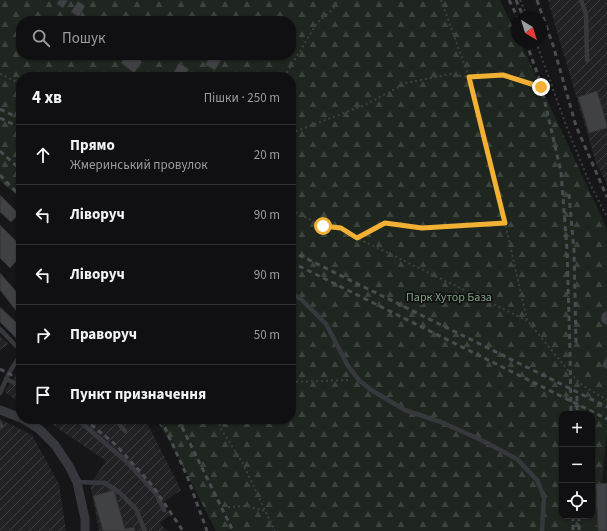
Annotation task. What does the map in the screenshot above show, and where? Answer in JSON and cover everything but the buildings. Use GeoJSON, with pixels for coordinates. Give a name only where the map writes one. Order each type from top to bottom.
{"type":"FeatureCollection","features":[{"type":"Feature","properties":{"kind":"street"},"geometry":{"type":"LineString","coordinates":[[0,410],[16,416]]}},
{"type":"Feature","properties":{"kind":"street"},"geometry":{"type":"LineString","coordinates":[[31,424],[55,444],[69,466],[77,482],[85,519],[85,531]]}},
{"type":"Feature","properties":{"kind":"lane"},"geometry":{"type":"LineString","coordinates":[[581,0],[586,14],[587,60]]}},
{"type":"Feature","properties":{"kind":"lane"},"geometry":{"type":"LineString","coordinates":[[296,296],[301,299],[326,324],[348,366],[359,380],[371,390],[405,410],[441,422],[479,439],[517,459],[537,480],[544,497],[542,531]]}},
{"type":"Feature","properties":{"kind":"lane"},"geometry":{"type":"LineString","coordinates":[[0,329],[16,346]]}},
{"type":"Feature","properties":{"kind":"lane"},"geometry":{"type":"LineString","coordinates":[[0,393],[16,362]]}},
{"type":"Feature","properties":{"kind":"lane"},"geometry":{"type":"LineString","coordinates":[[6,379],[16,384]]}},
{"type":"Feature","properties":{"kind":"lane"},"geometry":{"type":"LineString","coordinates":[[83,424],[128,463],[157,495],[164,510]]}},
{"type":"Feature","properties":{"kind":"lane"},"geometry":{"type":"LineString","coordinates":[[119,424],[125,432]]}},
{"type":"Feature","properties":{"kind":"lane"},"geometry":{"type":"LineString","coordinates":[[77,482],[105,483],[118,492],[136,509],[145,531]]}},
{"type":"Feature","properties":{"kind":"path"},"geometry":{"type":"LineString","coordinates":[[296,57],[317,23],[333,9],[338,0]]}},
{"type":"Feature","properties":{"kind":"path"},"geometry":{"type":"LineString","coordinates":[[441,0],[469,77],[527,320]]}},
{"type":"Feature","properties":{"kind":"path"},"geometry":{"type":"LineString","coordinates":[[520,0],[525,12]]}},
{"type":"Feature","properties":{"kind":"path"},"geometry":{"type":"LineString","coordinates":[[538,48],[566,125],[589,182],[607,217]]}},
{"type":"Feature","properties":{"kind":"path"},"geometry":{"type":"LineString","coordinates":[[287,72],[294,60]]}},
{"type":"Feature","properties":{"kind":"path"},"geometry":{"type":"LineString","coordinates":[[0,74],[16,82]]}},
{"type":"Feature","properties":{"kind":"path"},"geometry":{"type":"LineString","coordinates":[[296,131],[365,105],[406,83],[451,74],[469,77],[503,75],[553,90]]}},
{"type":"Feature","properties":{"kind":"path"},"geometry":{"type":"LineString","coordinates":[[296,212],[323,226],[341,228],[357,238],[527,320],[571,374],[582,385],[607,400]]}},
{"type":"Feature","properties":{"kind":"path"},"geometry":{"type":"LineString","coordinates":[[357,238],[385,223],[422,228],[505,223]]}},
{"type":"Feature","properties":{"kind":"path"},"geometry":{"type":"LineString","coordinates":[[296,382],[359,380]]}},
{"type":"Feature","properties":{"kind":"path"},"geometry":{"type":"LineString","coordinates":[[220,424],[221,429],[242,462],[275,531]]}},
{"type":"Feature","properties":{"kind":"path"},"geometry":{"type":"LineString","coordinates":[[228,507],[246,506],[265,511]]}},
{"type":"Feature","properties":{"kind":"shaded area"},"geometry":{"type":"Polygon","coordinates":[[[548,0],[607,0],[607,184],[596,163],[548,0]]]}},
{"type":"Feature","properties":{"kind":"shaded area"},"geometry":{"type":"Polygon","coordinates":[[[0,336],[9,344],[0,350],[0,336]]]}},
{"type":"Feature","properties":{"kind":"shaded area"},"geometry":{"type":"Polygon","coordinates":[[[16,374],[16,400],[4,392],[16,374]]]}},
{"type":"Feature","properties":{"kind":"shaded area"},"geometry":{"type":"Polygon","coordinates":[[[0,419],[32,435],[59,484],[66,531],[0,531],[0,419]]]}},
{"type":"Feature","properties":{"kind":"shaded area"},"geometry":{"type":"Polygon","coordinates":[[[51,424],[148,424],[181,490],[163,503],[170,515],[160,523],[167,531],[99,531],[90,484],[106,461],[51,424]]]}},
{"type":"Feature","properties":{"kind":"green space","name":"Парк Хутор База"},"geometry":{"type":"Polygon","coordinates":[[[0,0],[500,0],[511,23],[511,48],[523,48],[607,229],[607,432],[597,531],[216,531],[176,453],[159,424],[296,424],[296,72],[16,72],[16,194],[0,181],[0,0]]]}},
{"type":"Feature","properties":{"kind":"railway"},"geometry":{"type":"LineString","coordinates":[[509,0],[515,12]]}},
{"type":"Feature","properties":{"kind":"railway"},"geometry":{"type":"LineString","coordinates":[[516,0],[521,12]]}},
{"type":"Feature","properties":{"kind":"railway"},"geometry":{"type":"LineString","coordinates":[[537,0],[553,45],[576,126],[607,197]]}},
{"type":"Feature","properties":{"kind":"railway"},"geometry":{"type":"LineString","coordinates":[[528,48],[540,81],[561,172],[567,250],[571,411]]}},
{"type":"Feature","properties":{"kind":"railway"},"geometry":{"type":"LineString","coordinates":[[0,109],[16,117]]}},
{"type":"Feature","properties":{"kind":"railway"},"geometry":{"type":"LineString","coordinates":[[0,118],[16,126]]}},
{"type":"Feature","properties":{"kind":"railway"},"geometry":{"type":"LineString","coordinates":[[0,151],[16,165]]}},
{"type":"Feature","properties":{"kind":"railway"},"geometry":{"type":"LineString","coordinates":[[0,175],[16,192]]}},
{"type":"Feature","properties":{"kind":"railway"},"geometry":{"type":"LineString","coordinates":[[569,194],[574,251],[576,344]]}},
{"type":"Feature","properties":{"kind":"railway"},"geometry":{"type":"LineString","coordinates":[[296,253],[607,407]]}},
{"type":"Feature","properties":{"kind":"railway"},"geometry":{"type":"LineString","coordinates":[[296,264],[607,419]]}},
{"type":"Feature","properties":{"kind":"railway"},"geometry":{"type":"LineString","coordinates":[[0,369],[16,377]]}},
{"type":"Feature","properties":{"kind":"railway"},"geometry":{"type":"LineString","coordinates":[[577,396],[577,411]]}},
{"type":"Feature","properties":{"kind":"railway"},"geometry":{"type":"LineString","coordinates":[[90,424],[116,445],[152,485],[183,531]]}},
{"type":"Feature","properties":{"kind":"railway"},"geometry":{"type":"LineString","coordinates":[[163,424],[187,476],[207,531]]}},
{"type":"Feature","properties":{"kind":"railway"},"geometry":{"type":"LineString","coordinates":[[180,424],[233,531]]}},
{"type":"Feature","properties":{"kind":"railway"},"geometry":{"type":"LineString","coordinates":[[573,519],[573,531]]}},
{"type":"Feature","properties":{"kind":"railway"},"geometry":{"type":"LineString","coordinates":[[579,519],[579,531]]}},
{"type":"Feature","properties":{"kind":"route"},"geometry":{"type":"LineString","coordinates":[[323,226],[341,228],[357,238],[385,223],[422,228],[505,223],[469,77],[503,75],[541,87]]}}]}
